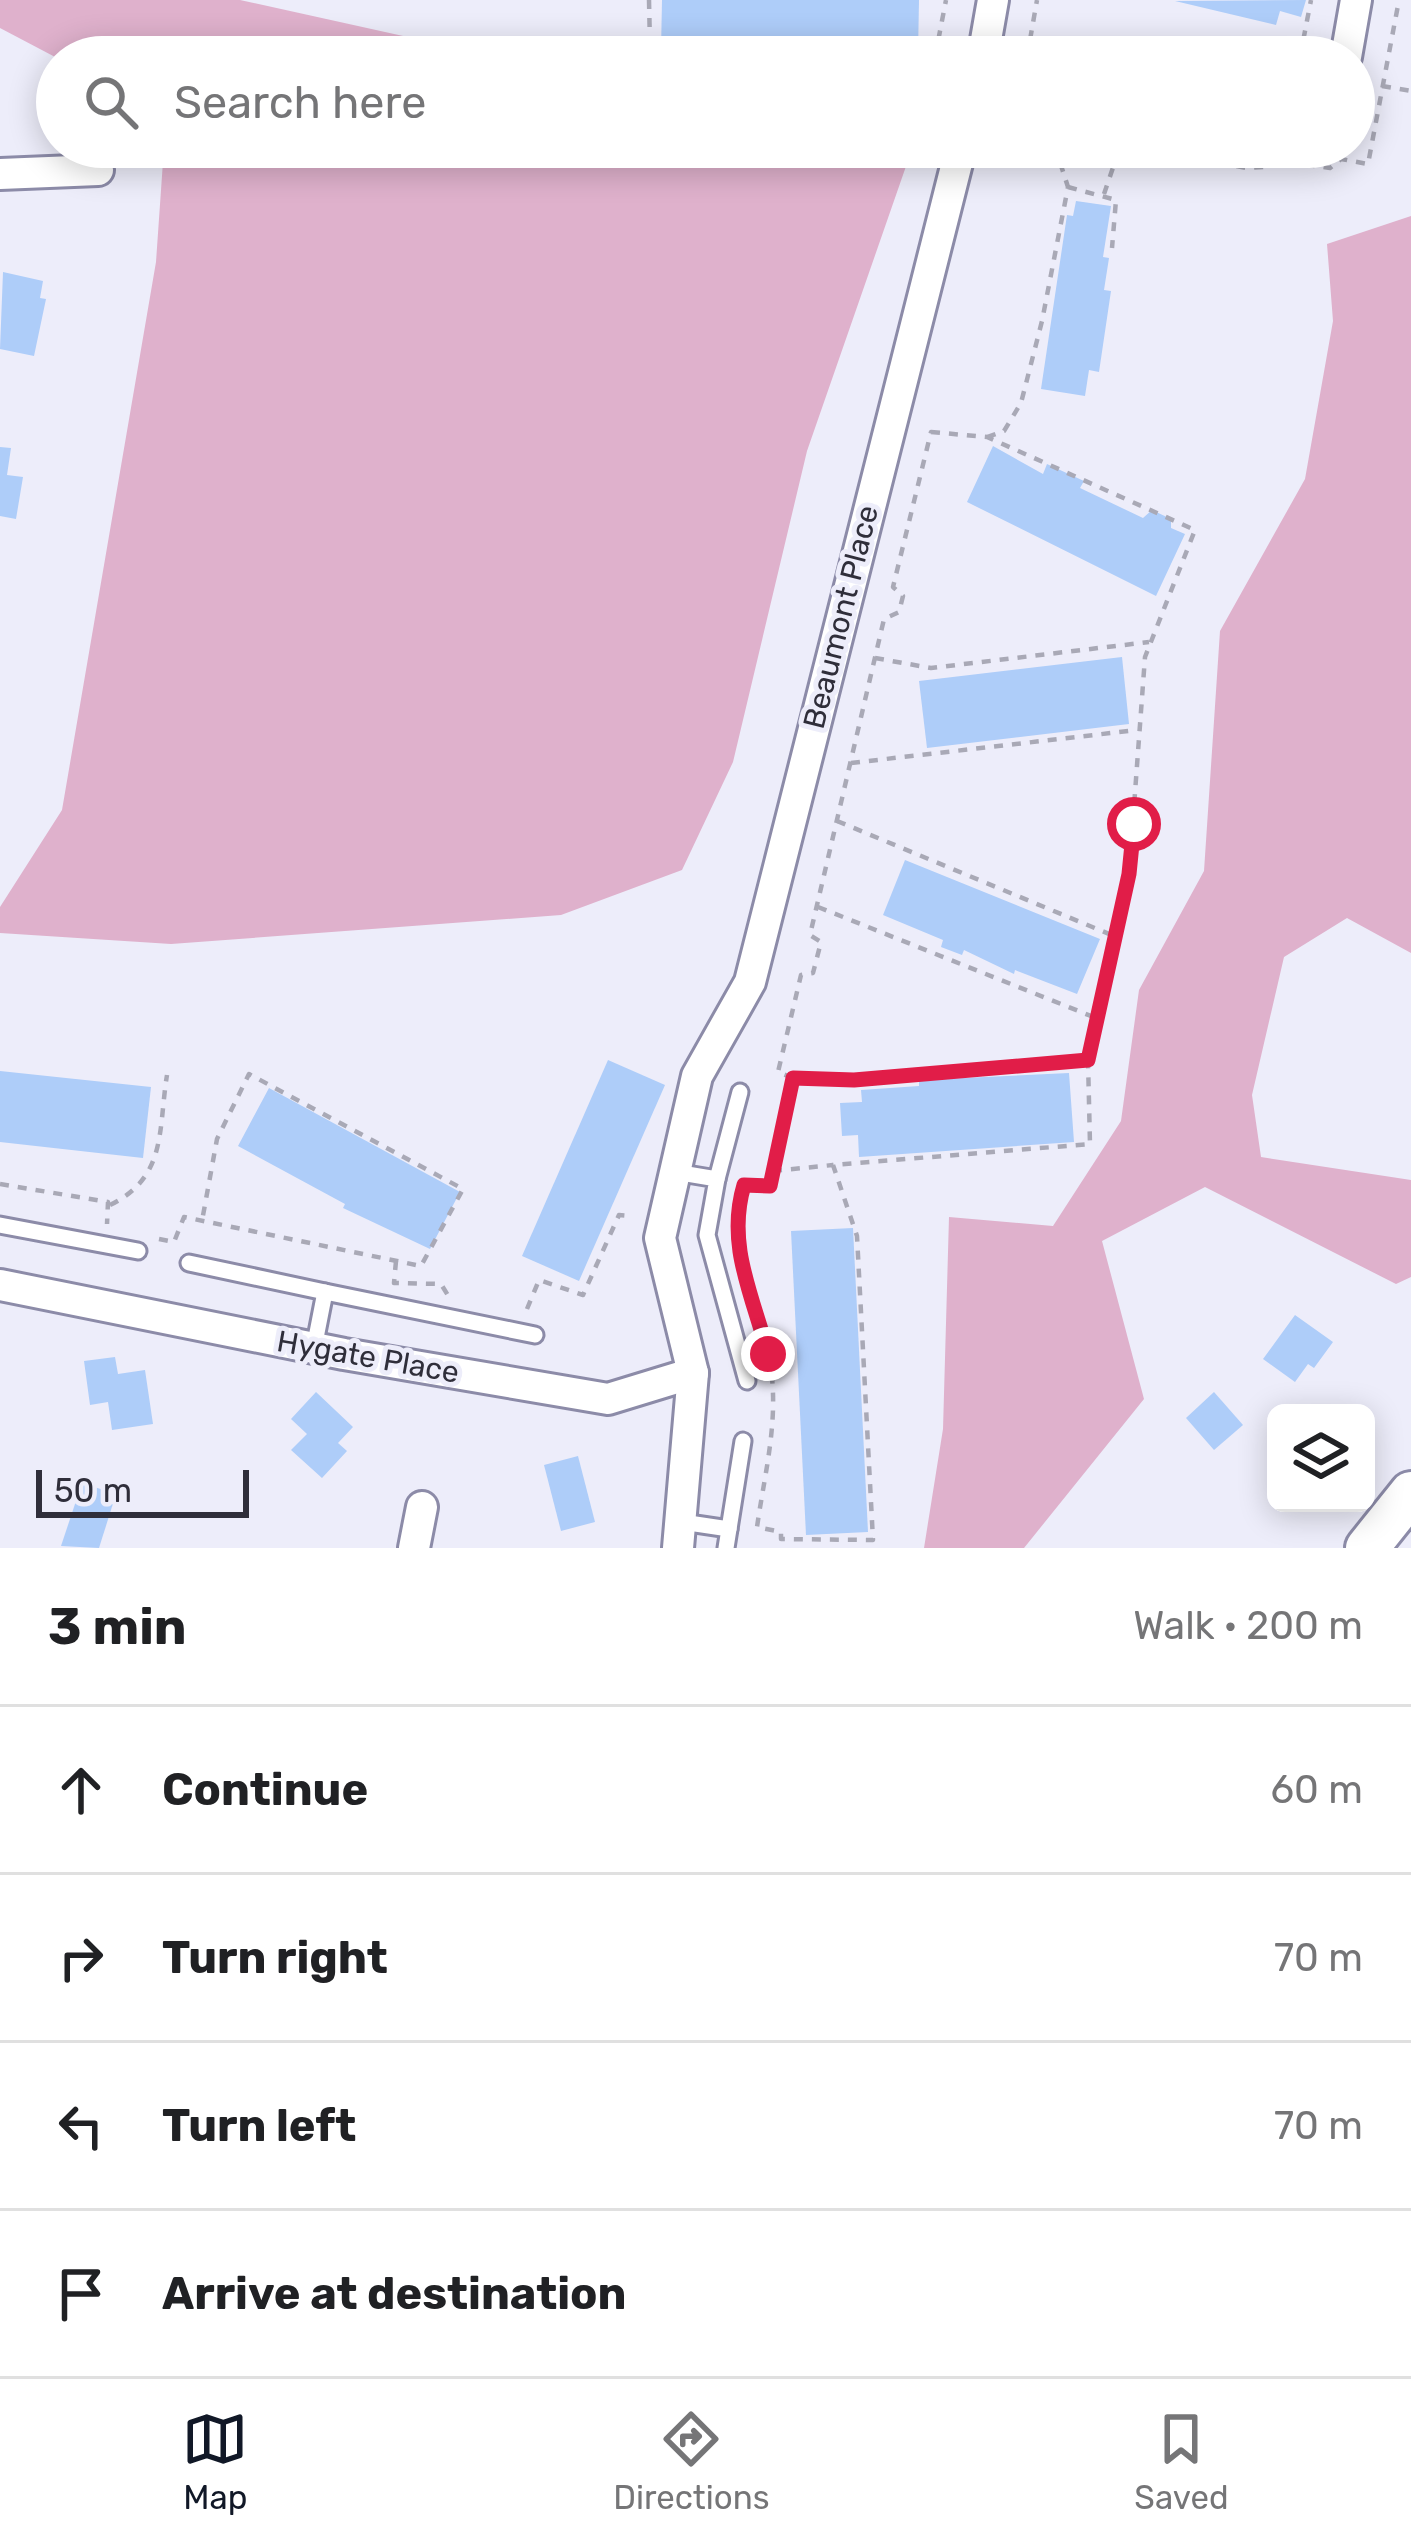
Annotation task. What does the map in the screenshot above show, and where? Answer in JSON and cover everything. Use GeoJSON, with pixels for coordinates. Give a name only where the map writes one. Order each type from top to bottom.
{"type":"FeatureCollection","features":[{"type":"Feature","properties":{"kind":"main road"},"geometry":{"type":"LineString","coordinates":[[1366,1548],[1411,1493]]}},
{"type":"Feature","properties":{"kind":"street"},"geometry":{"type":"LineString","coordinates":[[987,36],[993,0]]}},
{"type":"Feature","properties":{"kind":"street"},"geometry":{"type":"LineString","coordinates":[[1350,36],[1356,0]]}},
{"type":"Feature","properties":{"kind":"street","name":"Beaumont Place"},"geometry":{"type":"LineString","coordinates":[[680,1535],[693,1373],[660,1238],[698,1076],[750,982],[957,168]]}},
{"type":"Feature","properties":{"kind":"street"},"geometry":{"type":"LineString","coordinates":[[0,174],[98,170]]}},
{"type":"Feature","properties":{"kind":"street","name":"Hygate Place"},"geometry":{"type":"LineString","coordinates":[[0,1285],[314,1348],[608,1399],[693,1373]]}},
{"type":"Feature","properties":{"kind":"street"},"geometry":{"type":"LineString","coordinates":[[414,1548],[422,1507]]}},
{"type":"Feature","properties":{"kind":"lane"},"geometry":{"type":"LineString","coordinates":[[740,1092],[707,1235],[747,1381]]}},
{"type":"Feature","properties":{"kind":"lane"},"geometry":{"type":"LineString","coordinates":[[675,1172],[717,1179]]}},
{"type":"Feature","properties":{"kind":"lane"},"geometry":{"type":"LineString","coordinates":[[0,1226],[138,1251]]}},
{"type":"Feature","properties":{"kind":"lane"},"geometry":{"type":"LineString","coordinates":[[190,1264],[535,1335]]}},
{"type":"Feature","properties":{"kind":"lane"},"geometry":{"type":"LineString","coordinates":[[314,1348],[326,1292]]}},
{"type":"Feature","properties":{"kind":"lane"},"geometry":{"type":"LineString","coordinates":[[726,1548],[742,1441]]}},
{"type":"Feature","properties":{"kind":"lane"},"geometry":{"type":"LineString","coordinates":[[680,1535],[729,1529]]}},
{"type":"Feature","properties":{"kind":"path"},"geometry":{"type":"LineString","coordinates":[[649,0],[650,36]]}},
{"type":"Feature","properties":{"kind":"path"},"geometry":{"type":"LineString","coordinates":[[939,36],[946,0]]}},
{"type":"Feature","properties":{"kind":"path"},"geometry":{"type":"LineString","coordinates":[[1031,36],[1037,0]]}},
{"type":"Feature","properties":{"kind":"path"},"geometry":{"type":"LineString","coordinates":[[1304,36],[1310,0]]}},
{"type":"Feature","properties":{"kind":"path"},"geometry":{"type":"LineString","coordinates":[[1375,125],[1399,0]]}},
{"type":"Feature","properties":{"kind":"path"},"geometry":{"type":"LineString","coordinates":[[1382,86],[1411,91]]}},
{"type":"Feature","properties":{"kind":"path"},"geometry":{"type":"LineString","coordinates":[[1062,168],[1068,188],[1021,403],[1004,430],[987,436],[929,435],[892,587],[903,596],[899,612],[884,619],[810,935],[821,942],[819,951],[813,974],[802,975],[778,1072],[793,1078],[854,1080],[1088,1060]]}},
{"type":"Feature","properties":{"kind":"path"},"geometry":{"type":"LineString","coordinates":[[1104,194],[1113,168]]}},
{"type":"Feature","properties":{"kind":"path"},"geometry":{"type":"LineString","coordinates":[[1068,188],[1116,200],[1112,248]]}},
{"type":"Feature","properties":{"kind":"path"},"geometry":{"type":"LineString","coordinates":[[773,1171],[1090,1144],[1088,1060],[1129,874],[1138,730],[1150,641],[1195,530],[987,436]]}},
{"type":"Feature","properties":{"kind":"path"},"geometry":{"type":"LineString","coordinates":[[875,658],[931,668],[1150,641]]}},
{"type":"Feature","properties":{"kind":"path"},"geometry":{"type":"LineString","coordinates":[[850,763],[1138,730]]}},
{"type":"Feature","properties":{"kind":"path"},"geometry":{"type":"LineString","coordinates":[[837,821],[1114,936]]}},
{"type":"Feature","properties":{"kind":"path"},"geometry":{"type":"LineString","coordinates":[[817,906],[1096,1018]]}},
{"type":"Feature","properties":{"kind":"path"},"geometry":{"type":"LineString","coordinates":[[153,1238],[174,1242],[181,1218],[202,1220],[422,1265],[463,1189],[249,1074],[217,1139],[202,1220]]}},
{"type":"Feature","properties":{"kind":"path"},"geometry":{"type":"LineString","coordinates":[[0,1184],[110,1205],[134,1194],[152,1171],[166,1075]]}},
{"type":"Feature","properties":{"kind":"path"},"geometry":{"type":"LineString","coordinates":[[780,1548],[781,1532],[757,1527],[775,1410],[768,1354],[737,1250],[744,1185],[766,1190],[793,1078]]}},
{"type":"Feature","properties":{"kind":"path"},"geometry":{"type":"LineString","coordinates":[[781,1539],[872,1540],[857,1236],[833,1165]]}},
{"type":"Feature","properties":{"kind":"path"},"geometry":{"type":"LineString","coordinates":[[110,1205],[106,1228],[111,1230]]}},
{"type":"Feature","properties":{"kind":"path"},"geometry":{"type":"LineString","coordinates":[[525,1314],[539,1280],[583,1295],[619,1215],[640,1219]]}},
{"type":"Feature","properties":{"kind":"shaded area"},"geometry":{"type":"Polygon","coordinates":[[[0,0],[240,0],[403,36],[36,36],[36,47],[0,28],[0,0]]]}},
{"type":"Feature","properties":{"kind":"shaded area"},"geometry":{"type":"Polygon","coordinates":[[[163,168],[905,168],[807,451],[733,762],[682,870],[561,915],[171,944],[0,933],[0,907],[62,810],[156,262],[163,168]]]}},
{"type":"Feature","properties":{"kind":"shaded area"},"geometry":{"type":"Polygon","coordinates":[[[1411,216],[1411,953],[1347,918],[1284,957],[1252,1095],[1261,1157],[1411,1180],[1411,1277],[1396,1284],[1205,1187],[1102,1241],[1144,1399],[1024,1548],[924,1548],[943,1429],[949,1217],[1053,1226],[1121,1121],[1139,990],[1204,871],[1220,631],[1305,479],[1333,321],[1327,244],[1411,216]]]}},
{"type":"Feature","properties":{"kind":"building"},"geometry":{"type":"Polygon","coordinates":[[[662,0],[919,0],[918,36],[661,36],[662,0]]]}},
{"type":"Feature","properties":{"kind":"building"},"geometry":{"type":"Polygon","coordinates":[[[1306,0],[1301,17],[1280,11],[1276,25],[1175,1],[1306,0]]]}},
{"type":"Feature","properties":{"kind":"building"},"geometry":{"type":"Polygon","coordinates":[[[1076,201],[1111,206],[1103,257],[1109,258],[1104,290],[1111,291],[1099,372],[1089,370],[1085,396],[1041,389],[1067,215],[1073,216],[1076,201]]]}},
{"type":"Feature","properties":{"kind":"building"},"geometry":{"type":"Polygon","coordinates":[[[3,272],[43,281],[40,298],[46,299],[34,356],[0,349],[3,272]]]}},
{"type":"Feature","properties":{"kind":"building"},"geometry":{"type":"Polygon","coordinates":[[[993,446],[1043,474],[1047,464],[1084,481],[1080,488],[1143,518],[1152,510],[1171,519],[1171,528],[1185,534],[1156,596],[967,502],[993,446]]]}},
{"type":"Feature","properties":{"kind":"building"},"geometry":{"type":"Polygon","coordinates":[[[0,447],[11,448],[7,475],[23,477],[16,519],[0,516],[0,447]]]}},
{"type":"Feature","properties":{"kind":"building"},"geometry":{"type":"Polygon","coordinates":[[[1122,657],[1129,724],[927,748],[919,681],[1122,657]]]}},
{"type":"Feature","properties":{"kind":"building"},"geometry":{"type":"Polygon","coordinates":[[[905,860],[1100,939],[1077,994],[1015,970],[1014,974],[964,950],[962,955],[941,947],[943,940],[883,915],[905,860]]]}},
{"type":"Feature","properties":{"kind":"building"},"geometry":{"type":"Polygon","coordinates":[[[608,1060],[665,1085],[579,1281],[522,1256],[608,1060]]]}},
{"type":"Feature","properties":{"kind":"building"},"geometry":{"type":"Polygon","coordinates":[[[0,1071],[151,1087],[143,1158],[0,1142],[0,1071]]]}},
{"type":"Feature","properties":{"kind":"building"},"geometry":{"type":"Polygon","coordinates":[[[1069,1073],[1074,1142],[859,1157],[858,1135],[842,1136],[840,1103],[862,1102],[861,1090],[919,1086],[919,1080],[1069,1073]]]}},
{"type":"Feature","properties":{"kind":"building"},"geometry":{"type":"Polygon","coordinates":[[[269,1088],[460,1192],[430,1249],[343,1208],[345,1204],[238,1146],[269,1088]]]}},
{"type":"Feature","properties":{"kind":"building"},"geometry":{"type":"Polygon","coordinates":[[[853,1228],[868,1532],[806,1535],[791,1231],[853,1228]]]}},
{"type":"Feature","properties":{"kind":"building"},"geometry":{"type":"Polygon","coordinates":[[[1295,1315],[1333,1342],[1314,1368],[1308,1364],[1295,1382],[1263,1359],[1295,1315]]]}},
{"type":"Feature","properties":{"kind":"building"},"geometry":{"type":"Polygon","coordinates":[[[115,1357],[118,1374],[145,1370],[153,1424],[112,1430],[108,1402],[90,1405],[84,1361],[115,1357]]]}},
{"type":"Feature","properties":{"kind":"building"},"geometry":{"type":"Polygon","coordinates":[[[316,1392],[353,1427],[338,1443],[347,1451],[322,1478],[291,1450],[307,1434],[291,1419],[316,1392]]]}},
{"type":"Feature","properties":{"kind":"building"},"geometry":{"type":"Polygon","coordinates":[[[1214,1392],[1243,1425],[1214,1450],[1186,1418],[1214,1392]]]}},
{"type":"Feature","properties":{"kind":"building"},"geometry":{"type":"Polygon","coordinates":[[[578,1456],[595,1522],[561,1531],[544,1465],[578,1456]]]}},
{"type":"Feature","properties":{"kind":"building"},"geometry":{"type":"Polygon","coordinates":[[[82,1483],[116,1494],[99,1548],[61,1546],[82,1483]]]}},
{"type":"Feature","properties":{"kind":"route"},"geometry":{"type":"LineString","coordinates":[[768,1354],[737,1250],[738,1210],[744,1185],[766,1190],[770,1186],[795,1088],[793,1078],[854,1080],[1088,1060],[1129,874],[1134,824]]}}]}
